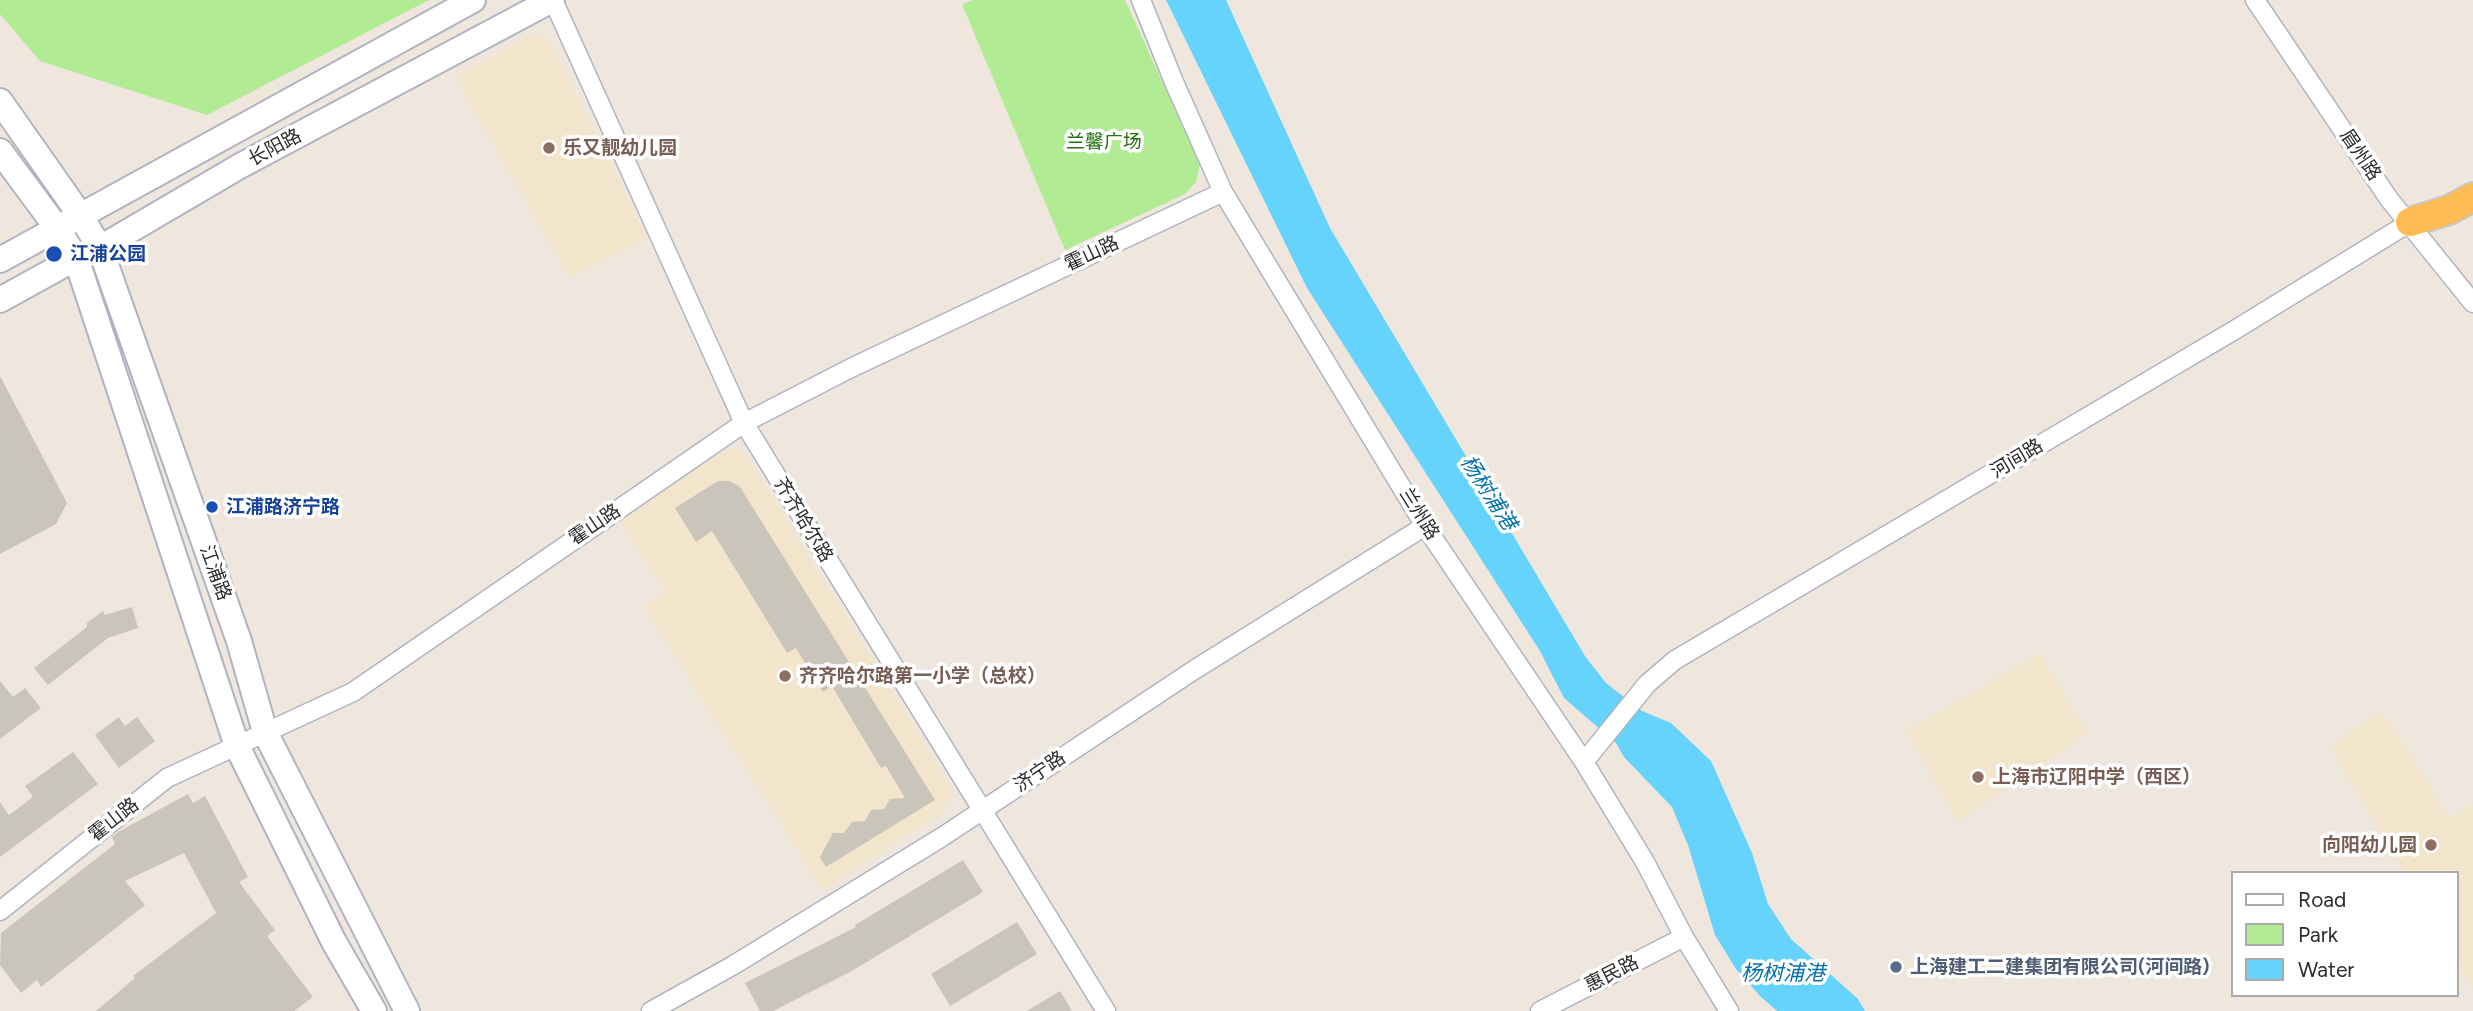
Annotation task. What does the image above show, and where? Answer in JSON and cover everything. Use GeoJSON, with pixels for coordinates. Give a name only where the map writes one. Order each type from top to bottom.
{"type":"FeatureCollection","features":[{"type":"Feature","properties":{"kind":"highway"},"geometry":{"type":"LineString","coordinates":[[2410,222],[2470,194]]}},
{"type":"Feature","properties":{"kind":"main road","name":"长阳路"},"geometry":{"type":"LineString","coordinates":[[0,260],[473,0]]}},
{"type":"Feature","properties":{"kind":"main road","name":"长阳路"},"geometry":{"type":"LineString","coordinates":[[0,300],[76,258],[100,248],[240,166],[553,0]]}},
{"type":"Feature","properties":{"kind":"main road","name":"江浦路"},"geometry":{"type":"LineString","coordinates":[[0,101],[100,248],[239,641],[265,732],[407,1011]]}},
{"type":"Feature","properties":{"kind":"main road","name":"江浦路"},"geometry":{"type":"LineString","coordinates":[[0,151],[76,258],[237,746],[334,942],[373,1011]]}},
{"type":"Feature","properties":{"kind":"street","name":"齐齐哈尔路"},"geometry":{"type":"LineString","coordinates":[[553,0],[744,423],[1106,1011]]}},
{"type":"Feature","properties":{"kind":"street","name":"兰州路"},"geometry":{"type":"LineString","coordinates":[[1141,0],[1223,192],[1425,526],[1584,762],[1645,862],[1684,937],[1729,1011]]}},
{"type":"Feature","properties":{"kind":"street","name":"眉州路"},"geometry":{"type":"LineString","coordinates":[[2255,0],[2389,199],[2473,303]]}},
{"type":"Feature","properties":{"kind":"street","name":"霍山路"},"geometry":{"type":"LineString","coordinates":[[0,911],[167,778],[353,692],[744,423],[851,368],[1223,192]]}},
{"type":"Feature","properties":{"kind":"street","name":"河间路"},"geometry":{"type":"LineString","coordinates":[[1584,762],[1661,670],[1675,660],[2209,345],[2410,222]]}},
{"type":"Feature","properties":{"kind":"street","name":"济宁路"},"geometry":{"type":"LineString","coordinates":[[651,1011],[732,966],[982,811],[1194,670],[1425,526]]}},
{"type":"Feature","properties":{"kind":"street","name":"惠民路"},"geometry":{"type":"LineString","coordinates":[[1540,1011],[1684,937]]}},
{"type":"Feature","properties":{"kind":"shaded area","name":"乐又靓幼儿园"},"geometry":{"type":"Polygon","coordinates":[[[535,33],[549,41],[648,239],[570,278],[455,77],[535,33]]]}},
{"type":"Feature","properties":{"kind":"shaded area","name":"齐齐哈尔路第一小学（总校）"},"geometry":{"type":"Polygon","coordinates":[[[734,448],[746,455],[950,786],[952,798],[944,811],[823,890],[644,607],[666,591],[619,520],[712,459],[734,448]]]}},
{"type":"Feature","properties":{"kind":"shaded area","name":"上海市辽阳中学（西区）"},"geometry":{"type":"Polygon","coordinates":[[[2040,653],[2088,733],[1958,822],[1907,731],[2040,653]]]}},
{"type":"Feature","properties":{"kind":"shaded area","name":"向阳幼儿园"},"geometry":{"type":"Polygon","coordinates":[[[2382,711],[2450,818],[2473,805],[2473,989],[2459,965],[2459,871],[2404,871],[2330,745],[2382,711]]]}},
{"type":"Feature","properties":{"kind":"green space"},"geometry":{"type":"Polygon","coordinates":[[[0,0],[429,0],[207,115],[40,61],[0,14],[0,0]]]}},
{"type":"Feature","properties":{"kind":"green space","name":"兰馨广场"},"geometry":{"type":"Polygon","coordinates":[[[973,0],[1125,0],[1200,165],[1196,182],[1185,194],[1065,250],[962,4],[973,0]]]}},
{"type":"Feature","properties":{"kind":"water","name":"杨树浦港"},"geometry":{"type":"Polygon","coordinates":[[[1166,0],[1226,0],[1330,228],[1585,656],[1606,683],[1642,711],[1671,723],[1711,761],[1752,853],[1768,904],[1791,939],[1858,999],[1865,1011],[1777,1011],[1736,969],[1715,935],[1688,845],[1672,807],[1624,757],[1616,743],[1564,698],[1540,651],[1307,288],[1166,0]]]}},
{"type":"Feature","properties":{"kind":"building"},"geometry":{"type":"Polygon","coordinates":[[[0,376],[67,503],[56,524],[0,554],[0,376]]]}},
{"type":"Feature","properties":{"kind":"building"},"geometry":{"type":"Polygon","coordinates":[[[718,481],[730,481],[740,487],[935,800],[826,867],[820,857],[833,833],[844,833],[852,822],[865,821],[871,810],[884,809],[890,799],[905,798],[886,766],[881,768],[832,686],[823,692],[796,648],[787,653],[712,531],[696,542],[675,508],[718,481]]]}},
{"type":"Feature","properties":{"kind":"building"},"geometry":{"type":"Polygon","coordinates":[[[132,607],[138,628],[108,638],[48,685],[34,668],[87,627],[87,623],[103,611],[105,615],[132,607]]]}},
{"type":"Feature","properties":{"kind":"building"},"geometry":{"type":"Polygon","coordinates":[[[0,681],[13,697],[25,688],[41,708],[0,739],[0,681]]]}},
{"type":"Feature","properties":{"kind":"building"},"geometry":{"type":"Polygon","coordinates":[[[119,717],[125,726],[137,717],[155,741],[119,768],[95,735],[119,717]]]}},
{"type":"Feature","properties":{"kind":"building"},"geometry":{"type":"Polygon","coordinates":[[[73,752],[98,784],[0,857],[0,802],[9,815],[33,797],[25,786],[73,752]]]}},
{"type":"Feature","properties":{"kind":"building"},"geometry":{"type":"Polygon","coordinates":[[[188,794],[193,803],[205,796],[248,877],[239,882],[275,930],[267,936],[313,997],[294,1011],[96,1011],[135,978],[133,976],[216,913],[184,853],[125,881],[145,905],[41,987],[37,980],[21,993],[0,965],[1,933],[115,844],[112,837],[118,832],[188,794]]]}},
{"type":"Feature","properties":{"kind":"building"},"geometry":{"type":"Polygon","coordinates":[[[963,860],[983,892],[850,972],[773,1011],[760,1011],[745,983],[856,927],[855,925],[963,860]]]}},
{"type":"Feature","properties":{"kind":"building"},"geometry":{"type":"Polygon","coordinates":[[[1017,922],[1037,954],[950,1006],[931,974],[1017,922]]]}},
{"type":"Feature","properties":{"kind":"building"},"geometry":{"type":"Polygon","coordinates":[[[1060,991],[1072,1011],[1027,1011],[1060,991]]]}},
{"type":"Feature","properties":{"kind":"place","name":"乐又靓幼儿园"},"geometry":{"type":"Point","coordinates":[549,148]}},
{"type":"Feature","properties":{"kind":"place","name":"江浦公园"},"geometry":{"type":"Point","coordinates":[54,254]}},
{"type":"Feature","properties":{"kind":"place","name":"江浦路济宁路"},"geometry":{"type":"Point","coordinates":[212,507]}},
{"type":"Feature","properties":{"kind":"place","name":"齐齐哈尔路第一小学（总校）"},"geometry":{"type":"Point","coordinates":[785,676]}},
{"type":"Feature","properties":{"kind":"place","name":"上海市辽阳中学（西区）"},"geometry":{"type":"Point","coordinates":[1978,777]}},
{"type":"Feature","properties":{"kind":"place","name":"向阳幼儿园"},"geometry":{"type":"Point","coordinates":[2431,845]}},
{"type":"Feature","properties":{"kind":"place","name":"上海建工二建集团有限公司(河间路)"},"geometry":{"type":"Point","coordinates":[1896,967]}}]}
